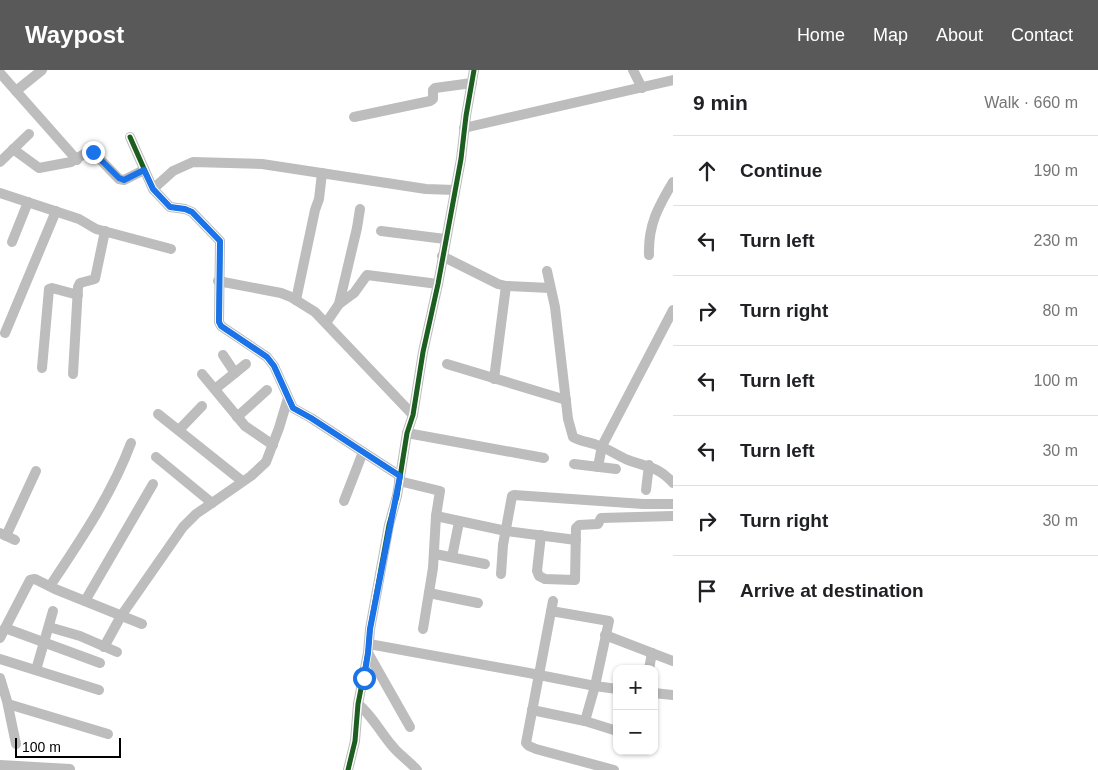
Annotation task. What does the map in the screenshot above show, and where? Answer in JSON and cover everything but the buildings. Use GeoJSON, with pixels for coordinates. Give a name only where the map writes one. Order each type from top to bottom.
{"type":"FeatureCollection","features":[{"type":"Feature","properties":{"kind":"street"},"geometry":{"type":"LineString","coordinates":[[16,91],[42,70]]}},
{"type":"Feature","properties":{"kind":"street"},"geometry":{"type":"LineString","coordinates":[[348,770],[355,741],[358,704],[370,629],[407,433],[414,415],[420,365],[438,284],[461,159],[464,128],[474,70]]}},
{"type":"Feature","properties":{"kind":"street"},"geometry":{"type":"LineString","coordinates":[[634,70],[642,88]]}},
{"type":"Feature","properties":{"kind":"street"},"geometry":{"type":"LineString","coordinates":[[0,74],[77,160]]}},
{"type":"Feature","properties":{"kind":"street"},"geometry":{"type":"LineString","coordinates":[[464,128],[673,80]]}},
{"type":"Feature","properties":{"kind":"street"},"geometry":{"type":"LineString","coordinates":[[354,117],[433,99],[433,90],[435,88],[472,83]]}},
{"type":"Feature","properties":{"kind":"street"},"geometry":{"type":"LineString","coordinates":[[0,162],[29,134]]}},
{"type":"Feature","properties":{"kind":"street"},"geometry":{"type":"LineString","coordinates":[[130,137],[153,189],[170,207],[192,212],[220,241],[218,281],[219,322],[221,326],[267,357],[274,366],[293,408],[298,412],[311,418],[399,478],[440,491],[436,516],[435,554],[423,630]]}},
{"type":"Feature","properties":{"kind":"street"},"geometry":{"type":"LineString","coordinates":[[13,149],[40,168],[77,160],[89,151],[93,152],[119,178],[124,180],[144,170]]}},
{"type":"Feature","properties":{"kind":"street"},"geometry":{"type":"LineString","coordinates":[[153,189],[173,171],[193,162],[262,164],[426,189],[455,190]]}},
{"type":"Feature","properties":{"kind":"street"},"geometry":{"type":"LineString","coordinates":[[296,300],[319,199],[322,173]]}},
{"type":"Feature","properties":{"kind":"street"},"geometry":{"type":"LineString","coordinates":[[649,255],[649,232],[658,207],[673,182]]}},
{"type":"Feature","properties":{"kind":"street"},"geometry":{"type":"LineString","coordinates":[[0,193],[79,218],[96,229],[171,249]]}},
{"type":"Feature","properties":{"kind":"street"},"geometry":{"type":"LineString","coordinates":[[12,242],[28,202]]}},
{"type":"Feature","properties":{"kind":"street"},"geometry":{"type":"LineString","coordinates":[[339,304],[360,209]]}},
{"type":"Feature","properties":{"kind":"street"},"geometry":{"type":"LineString","coordinates":[[5,333],[5,328],[33,268],[56,211]]}},
{"type":"Feature","properties":{"kind":"street"},"geometry":{"type":"LineString","coordinates":[[73,374],[80,283],[96,279],[105,231]]}},
{"type":"Feature","properties":{"kind":"street"},"geometry":{"type":"LineString","coordinates":[[381,232],[445,238]]}},
{"type":"Feature","properties":{"kind":"street"},"geometry":{"type":"LineString","coordinates":[[442,256],[498,284],[550,288]]}},
{"type":"Feature","properties":{"kind":"street"},"geometry":{"type":"LineString","coordinates":[[547,271],[555,307],[570,431],[573,437],[580,441],[602,446],[629,460],[649,466],[668,477],[673,483]]}},
{"type":"Feature","properties":{"kind":"street"},"geometry":{"type":"LineString","coordinates":[[326,323],[339,304],[354,293],[367,275],[438,284]]}},
{"type":"Feature","properties":{"kind":"street"},"geometry":{"type":"LineString","coordinates":[[218,281],[270,290],[296,300],[315,312],[414,415]]}},
{"type":"Feature","properties":{"kind":"street"},"geometry":{"type":"LineString","coordinates":[[494,379],[506,286]]}},
{"type":"Feature","properties":{"kind":"street"},"geometry":{"type":"LineString","coordinates":[[42,368],[49,289],[78,294]]}},
{"type":"Feature","properties":{"kind":"street"},"geometry":{"type":"LineString","coordinates":[[598,467],[602,446],[673,310]]}},
{"type":"Feature","properties":{"kind":"street"},"geometry":{"type":"LineString","coordinates":[[223,355],[235,373]]}},
{"type":"Feature","properties":{"kind":"street"},"geometry":{"type":"LineString","coordinates":[[214,389],[246,364]]}},
{"type":"Feature","properties":{"kind":"street"},"geometry":{"type":"LineString","coordinates":[[448,364],[566,400]]}},
{"type":"Feature","properties":{"kind":"street"},"geometry":{"type":"LineString","coordinates":[[202,374],[237,417],[255,434],[273,445]]}},
{"type":"Feature","properties":{"kind":"street"},"geometry":{"type":"LineString","coordinates":[[237,417],[266,390]]}},
{"type":"Feature","properties":{"kind":"street"},"geometry":{"type":"LineString","coordinates":[[104,647],[121,616],[183,527],[196,514],[251,476],[266,462],[288,398]]}},
{"type":"Feature","properties":{"kind":"street"},"geometry":{"type":"LineString","coordinates":[[179,430],[202,406]]}},
{"type":"Feature","properties":{"kind":"street"},"geometry":{"type":"LineString","coordinates":[[158,414],[242,482]]}},
{"type":"Feature","properties":{"kind":"street"},"geometry":{"type":"LineString","coordinates":[[407,433],[544,458]]}},
{"type":"Feature","properties":{"kind":"street"},"geometry":{"type":"LineString","coordinates":[[50,586],[89,527],[132,443]]}},
{"type":"Feature","properties":{"kind":"street"},"geometry":{"type":"LineString","coordinates":[[344,500],[362,452]]}},
{"type":"Feature","properties":{"kind":"street"},"geometry":{"type":"LineString","coordinates":[[156,457],[212,503]]}},
{"type":"Feature","properties":{"kind":"street"},"geometry":{"type":"LineString","coordinates":[[574,464],[616,469]]}},
{"type":"Feature","properties":{"kind":"street"},"geometry":{"type":"LineString","coordinates":[[646,490],[649,466]]}},
{"type":"Feature","properties":{"kind":"street"},"geometry":{"type":"LineString","coordinates":[[7,536],[36,471]]}},
{"type":"Feature","properties":{"kind":"street"},"geometry":{"type":"LineString","coordinates":[[85,601],[153,484]]}},
{"type":"Feature","properties":{"kind":"street"},"geometry":{"type":"LineString","coordinates":[[501,574],[506,531],[512,496],[514,495],[643,504],[673,504]]}},
{"type":"Feature","properties":{"kind":"street"},"geometry":{"type":"LineString","coordinates":[[436,516],[506,531],[576,540]]}},
{"type":"Feature","properties":{"kind":"street"},"geometry":{"type":"LineString","coordinates":[[541,535],[537,574],[545,579],[575,580],[576,528],[579,525],[598,524],[601,518],[673,516]]}},
{"type":"Feature","properties":{"kind":"street"},"geometry":{"type":"LineString","coordinates":[[452,557],[459,522]]}},
{"type":"Feature","properties":{"kind":"street"},"geometry":{"type":"LineString","coordinates":[[435,554],[485,564]]}},
{"type":"Feature","properties":{"kind":"street"},"geometry":{"type":"LineString","coordinates":[[100,663],[44,643],[2,633],[30,580],[35,579],[142,624]]}},
{"type":"Feature","properties":{"kind":"street"},"geometry":{"type":"LineString","coordinates":[[429,593],[478,603]]}},
{"type":"Feature","properties":{"kind":"street"},"geometry":{"type":"LineString","coordinates":[[585,721],[595,686],[609,621],[552,606],[526,743],[529,746],[614,770]]}},
{"type":"Feature","properties":{"kind":"street"},"geometry":{"type":"LineString","coordinates":[[36,670],[53,611]]}},
{"type":"Feature","properties":{"kind":"street"},"geometry":{"type":"LineString","coordinates":[[49,627],[80,636],[117,652]]}},
{"type":"Feature","properties":{"kind":"street"},"geometry":{"type":"LineString","coordinates":[[605,635],[673,660]]}},
{"type":"Feature","properties":{"kind":"street"},"geometry":{"type":"LineString","coordinates":[[368,649],[539,675],[613,688]]}},
{"type":"Feature","properties":{"kind":"street"},"geometry":{"type":"LineString","coordinates":[[368,649],[410,727]]}},
{"type":"Feature","properties":{"kind":"street"},"geometry":{"type":"LineString","coordinates":[[650,665],[652,652]]}},
{"type":"Feature","properties":{"kind":"street"},"geometry":{"type":"LineString","coordinates":[[0,659],[99,690]]}},
{"type":"Feature","properties":{"kind":"street"},"geometry":{"type":"LineString","coordinates":[[1,682],[8,704],[16,744]]}},
{"type":"Feature","properties":{"kind":"street"},"geometry":{"type":"LineString","coordinates":[[658,693],[673,695]]}},
{"type":"Feature","properties":{"kind":"street"},"geometry":{"type":"LineString","coordinates":[[8,704],[108,734]]}},
{"type":"Feature","properties":{"kind":"street"},"geometry":{"type":"LineString","coordinates":[[358,704],[368,712],[394,749],[417,770]]}},
{"type":"Feature","properties":{"kind":"street"},"geometry":{"type":"LineString","coordinates":[[532,710],[613,729]]}},
{"type":"Feature","properties":{"kind":"street"},"geometry":{"type":"LineString","coordinates":[[0,765],[24,768],[70,769]]}},
{"type":"Feature","properties":{"kind":"cycle path"},"geometry":{"type":"LineString","coordinates":[[348,770],[355,741],[358,704],[368,653],[370,629],[389,525],[397,496],[407,433],[413,415],[423,352],[438,284],[461,159],[474,70]]}},
{"type":"Feature","properties":{"kind":"cycle path"},"geometry":{"type":"LineString","coordinates":[[130,137],[153,189],[170,207],[192,212],[220,241],[219,322],[221,326],[267,357],[274,366],[293,408],[400,476]]}},
{"type":"Feature","properties":{"kind":"route"},"geometry":{"type":"LineString","coordinates":[[93,152],[119,178],[124,180],[144,170],[153,189],[170,207],[192,212],[210,230],[220,241],[218,281],[219,322],[221,326],[267,357],[274,366],[293,408],[400,476],[370,629],[364,678]]}}]}
